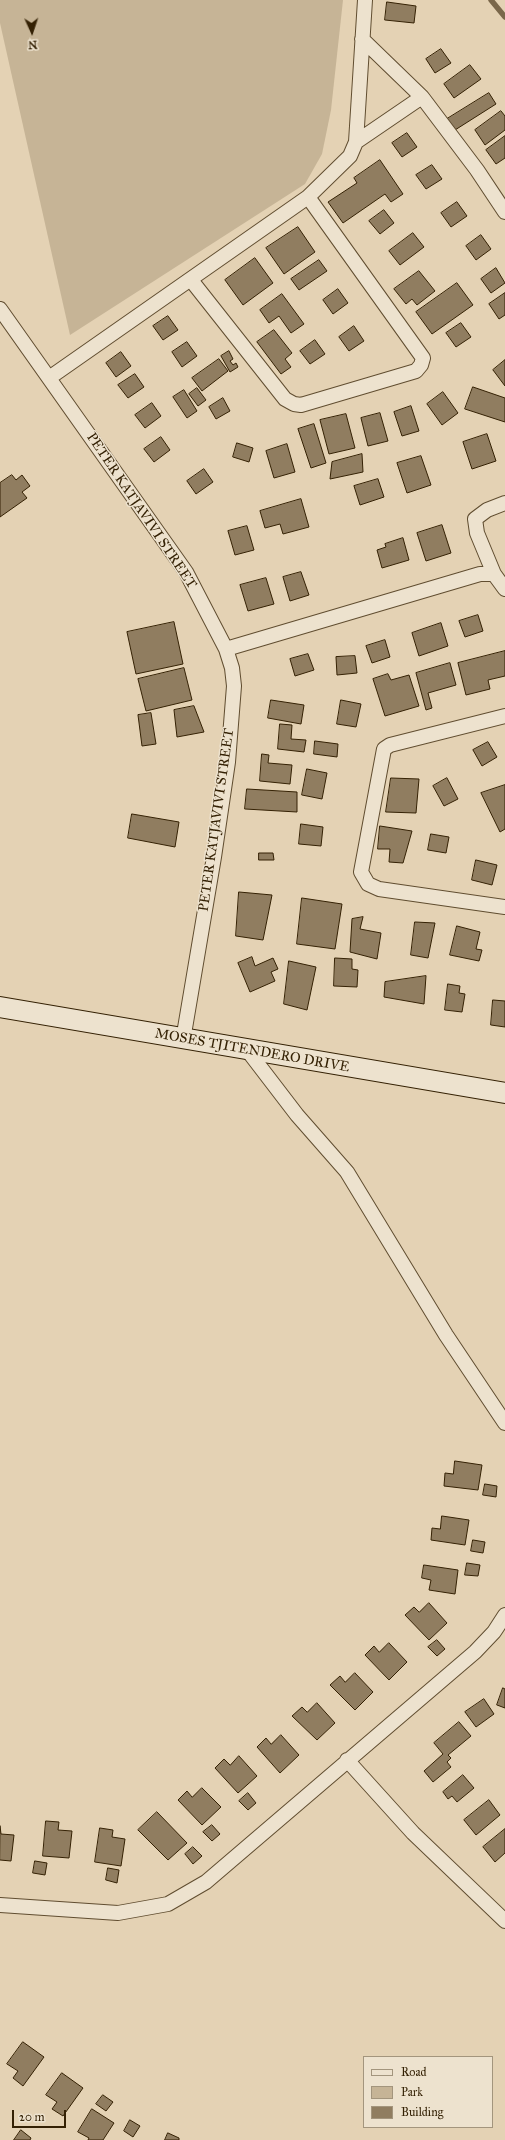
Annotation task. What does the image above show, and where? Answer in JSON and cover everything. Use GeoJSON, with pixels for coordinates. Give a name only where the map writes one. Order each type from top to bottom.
{"type":"FeatureCollection","features":[{"type":"Feature","properties":{"kind":"street"},"geometry":{"type":"LineString","coordinates":[[49,378],[192,280],[308,197],[350,156],[356,142],[365,0]]}},
{"type":"Feature","properties":{"kind":"street"},"geometry":{"type":"LineString","coordinates":[[362,39],[422,97],[477,170],[505,212]]}},
{"type":"Feature","properties":{"kind":"street"},"geometry":{"type":"LineString","coordinates":[[356,142],[422,97]]}},
{"type":"Feature","properties":{"kind":"street"},"geometry":{"type":"LineString","coordinates":[[192,280],[285,399],[294,404],[301,405],[416,370],[421,365],[423,358],[308,197]]}},
{"type":"Feature","properties":{"kind":"street","name":"PETER KATJAVIVI STREET"},"geometry":{"type":"LineString","coordinates":[[0,309],[186,572],[226,649],[232,668],[234,686],[228,762],[213,863],[183,1040]]}},
{"type":"Feature","properties":{"kind":"street"},"geometry":{"type":"LineString","coordinates":[[505,503],[487,510],[475,519],[477,533],[494,574],[505,589]]}},
{"type":"Feature","properties":{"kind":"street"},"geometry":{"type":"LineString","coordinates":[[226,649],[480,574],[494,574]]}},
{"type":"Feature","properties":{"kind":"street"},"geometry":{"type":"LineString","coordinates":[[505,716],[390,745],[384,749],[361,872],[368,884],[379,889],[505,907]]}},
{"type":"Feature","properties":{"kind":"street","name":"MOSES TJITENDERO DRIVE"},"geometry":{"type":"LineString","coordinates":[[0,1007],[183,1040],[505,1093]]}},
{"type":"Feature","properties":{"kind":"street"},"geometry":{"type":"LineString","coordinates":[[248,1051],[297,1115],[347,1172],[446,1335],[505,1423]]}},
{"type":"Feature","properties":{"kind":"street"},"geometry":{"type":"LineString","coordinates":[[0,1905],[118,1913],[168,1904],[206,1882],[475,1652],[494,1632],[505,1615]]}},
{"type":"Feature","properties":{"kind":"street"},"geometry":{"type":"LineString","coordinates":[[347,1760],[413,1833],[505,1922]]}},
{"type":"Feature","properties":{"kind":"green space"},"geometry":{"type":"Polygon","coordinates":[[[0,0],[343,0],[331,110],[322,154],[305,184],[70,335],[0,23],[0,0]]]}},
{"type":"Feature","properties":{"kind":"building"},"geometry":{"type":"Polygon","coordinates":[[[387,2],[416,6],[414,23],[385,20],[387,2]]]}},
{"type":"Feature","properties":{"kind":"building"},"geometry":{"type":"Polygon","coordinates":[[[441,49],[451,63],[435,73],[426,59],[441,49]]]}},
{"type":"Feature","properties":{"kind":"building"},"geometry":{"type":"Polygon","coordinates":[[[470,65],[481,79],[454,98],[444,84],[470,65]]]}},
{"type":"Feature","properties":{"kind":"building"},"geometry":{"type":"Polygon","coordinates":[[[489,93],[496,104],[455,130],[447,119],[489,93]]]}},
{"type":"Feature","properties":{"kind":"building"},"geometry":{"type":"Polygon","coordinates":[[[501,111],[505,116],[505,130],[485,145],[475,130],[501,111]]]}},
{"type":"Feature","properties":{"kind":"building"},"geometry":{"type":"Polygon","coordinates":[[[407,133],[417,147],[402,157],[392,143],[407,133]]]}},
{"type":"Feature","properties":{"kind":"building"},"geometry":{"type":"Polygon","coordinates":[[[505,136],[505,158],[496,164],[486,150],[505,136]]]}},
{"type":"Feature","properties":{"kind":"building"},"geometry":{"type":"Polygon","coordinates":[[[380,160],[403,194],[391,202],[385,194],[343,223],[328,202],[357,183],[354,178],[380,160]]]}},
{"type":"Feature","properties":{"kind":"building"},"geometry":{"type":"Polygon","coordinates":[[[432,165],[442,179],[426,189],[416,175],[432,165]]]}},
{"type":"Feature","properties":{"kind":"building"},"geometry":{"type":"Polygon","coordinates":[[[457,202],[467,216],[451,227],[441,213],[457,202]]]}},
{"type":"Feature","properties":{"kind":"building"},"geometry":{"type":"Polygon","coordinates":[[[384,210],[394,223],[380,234],[369,221],[384,210]]]}},
{"type":"Feature","properties":{"kind":"building"},"geometry":{"type":"Polygon","coordinates":[[[298,227],[315,252],[284,274],[266,248],[298,227]]]}},
{"type":"Feature","properties":{"kind":"building"},"geometry":{"type":"Polygon","coordinates":[[[413,233],[424,247],[400,265],[389,251],[413,233]]]}},
{"type":"Feature","properties":{"kind":"building"},"geometry":{"type":"Polygon","coordinates":[[[481,235],[491,249],[476,260],[466,246],[481,235]]]}},
{"type":"Feature","properties":{"kind":"building"},"geometry":{"type":"Polygon","coordinates":[[[255,258],[273,283],[243,305],[225,280],[255,258]]]}},
{"type":"Feature","properties":{"kind":"building"},"geometry":{"type":"Polygon","coordinates":[[[319,260],[327,271],[299,290],[291,279],[319,260]]]}},
{"type":"Feature","properties":{"kind":"building"},"geometry":{"type":"Polygon","coordinates":[[[496,268],[505,283],[491,293],[481,279],[496,268]]]}},
{"type":"Feature","properties":{"kind":"building"},"geometry":{"type":"Polygon","coordinates":[[[419,271],[435,291],[417,305],[412,299],[406,304],[394,289],[419,271]]]}},
{"type":"Feature","properties":{"kind":"building"},"geometry":{"type":"Polygon","coordinates":[[[457,283],[473,305],[432,334],[416,312],[457,283]]]}},
{"type":"Feature","properties":{"kind":"building"},"geometry":{"type":"Polygon","coordinates":[[[338,289],[348,303],[333,314],[323,300],[338,289]]]}},
{"type":"Feature","properties":{"kind":"building"},"geometry":{"type":"Polygon","coordinates":[[[505,293],[505,315],[499,319],[489,304],[505,293]]]}},
{"type":"Feature","properties":{"kind":"building"},"geometry":{"type":"Polygon","coordinates":[[[282,294],[304,324],[291,333],[279,316],[269,323],[260,310],[282,294]]]}},
{"type":"Feature","properties":{"kind":"building"},"geometry":{"type":"Polygon","coordinates":[[[168,316],[178,330],[163,340],[153,326],[168,316]]]}},
{"type":"Feature","properties":{"kind":"building"},"geometry":{"type":"Polygon","coordinates":[[[461,323],[471,337],[456,347],[446,333],[461,323]]]}},
{"type":"Feature","properties":{"kind":"building"},"geometry":{"type":"Polygon","coordinates":[[[354,326],[364,341],[349,351],[339,337],[354,326]]]}},
{"type":"Feature","properties":{"kind":"building"},"geometry":{"type":"Polygon","coordinates":[[[274,330],[292,353],[285,359],[291,367],[281,374],[257,342],[274,330]]]}},
{"type":"Feature","properties":{"kind":"building"},"geometry":{"type":"Polygon","coordinates":[[[315,340],[325,354],[310,364],[300,351],[315,340]]]}},
{"type":"Feature","properties":{"kind":"building"},"geometry":{"type":"Polygon","coordinates":[[[187,342],[197,356],[182,367],[172,352],[187,342]]]}},
{"type":"Feature","properties":{"kind":"building"},"geometry":{"type":"Polygon","coordinates":[[[229,351],[233,359],[230,361],[233,365],[236,363],[238,367],[230,372],[221,356],[229,351]]]}},
{"type":"Feature","properties":{"kind":"building"},"geometry":{"type":"Polygon","coordinates":[[[121,352],[131,366],[116,377],[106,363],[121,352]]]}},
{"type":"Feature","properties":{"kind":"building"},"geometry":{"type":"Polygon","coordinates":[[[219,359],[228,371],[202,391],[192,378],[219,359]]]}},
{"type":"Feature","properties":{"kind":"building"},"geometry":{"type":"Polygon","coordinates":[[[505,360],[505,386],[493,370],[505,360]]]}},
{"type":"Feature","properties":{"kind":"building"},"geometry":{"type":"Polygon","coordinates":[[[135,374],[144,387],[128,398],[118,385],[135,374]]]}},
{"type":"Feature","properties":{"kind":"building"},"geometry":{"type":"Polygon","coordinates":[[[473,387],[505,398],[505,422],[465,409],[473,387]]]}},
{"type":"Feature","properties":{"kind":"building"},"geometry":{"type":"Polygon","coordinates":[[[197,388],[206,400],[198,406],[189,394],[197,388]]]}},
{"type":"Feature","properties":{"kind":"building"},"geometry":{"type":"Polygon","coordinates":[[[184,390],[197,411],[187,418],[173,397],[184,390]]]}},
{"type":"Feature","properties":{"kind":"building"},"geometry":{"type":"Polygon","coordinates":[[[443,392],[458,413],[442,425],[427,404],[443,392]]]}},
{"type":"Feature","properties":{"kind":"building"},"geometry":{"type":"Polygon","coordinates":[[[223,398],[230,411],[216,419],[209,407],[223,398]]]}},
{"type":"Feature","properties":{"kind":"building"},"geometry":{"type":"Polygon","coordinates":[[[152,403],[161,416],[145,428],[135,415],[152,403]]]}},
{"type":"Feature","properties":{"kind":"building"},"geometry":{"type":"Polygon","coordinates":[[[411,406],[419,431],[402,436],[394,412],[411,406]]]}},
{"type":"Feature","properties":{"kind":"building"},"geometry":{"type":"Polygon","coordinates":[[[380,413],[388,441],[368,446],[361,418],[380,413]]]}},
{"type":"Feature","properties":{"kind":"building"},"geometry":{"type":"Polygon","coordinates":[[[346,414],[355,448],[329,454],[320,420],[346,414]]]}},
{"type":"Feature","properties":{"kind":"building"},"geometry":{"type":"Polygon","coordinates":[[[314,424],[326,463],[311,468],[298,429],[314,424]]]}},
{"type":"Feature","properties":{"kind":"building"},"geometry":{"type":"Polygon","coordinates":[[[487,434],[496,461],[472,469],[463,442],[487,434]]]}},
{"type":"Feature","properties":{"kind":"building"},"geometry":{"type":"Polygon","coordinates":[[[161,437],[170,450],[154,462],[144,449],[161,437]]]}},
{"type":"Feature","properties":{"kind":"building"},"geometry":{"type":"Polygon","coordinates":[[[237,443],[253,448],[249,462],[233,457],[237,443]]]}},
{"type":"Feature","properties":{"kind":"building"},"geometry":{"type":"Polygon","coordinates":[[[287,444],[295,472],[274,478],[266,451],[287,444]]]}},
{"type":"Feature","properties":{"kind":"building"},"geometry":{"type":"Polygon","coordinates":[[[362,454],[363,472],[330,479],[332,462],[362,454]]]}},
{"type":"Feature","properties":{"kind":"building"},"geometry":{"type":"Polygon","coordinates":[[[421,456],[431,485],[407,493],[397,463],[421,456]]]}},
{"type":"Feature","properties":{"kind":"building"},"geometry":{"type":"Polygon","coordinates":[[[204,469],[213,482],[196,494],[187,481],[204,469]]]}},
{"type":"Feature","properties":{"kind":"building"},"geometry":{"type":"Polygon","coordinates":[[[12,475],[16,480],[22,475],[30,486],[22,492],[27,498],[0,517],[0,483],[12,475]]]}},
{"type":"Feature","properties":{"kind":"building"},"geometry":{"type":"Polygon","coordinates":[[[378,479],[384,497],[360,505],[354,486],[378,479]]]}},
{"type":"Feature","properties":{"kind":"building"},"geometry":{"type":"Polygon","coordinates":[[[301,499],[309,527],[283,534],[280,524],[265,528],[260,511],[301,499]]]}},
{"type":"Feature","properties":{"kind":"building"},"geometry":{"type":"Polygon","coordinates":[[[442,525],[451,553],[426,561],[417,533],[442,525]]]}},
{"type":"Feature","properties":{"kind":"building"},"geometry":{"type":"Polygon","coordinates":[[[247,526],[254,550],[235,555],[228,531],[247,526]]]}},
{"type":"Feature","properties":{"kind":"building"},"geometry":{"type":"Polygon","coordinates":[[[403,538],[409,560],[382,568],[377,550],[386,547],[385,544],[403,538]]]}},
{"type":"Feature","properties":{"kind":"building"},"geometry":{"type":"Polygon","coordinates":[[[301,572],[309,595],[290,601],[283,577],[301,572]]]}},
{"type":"Feature","properties":{"kind":"building"},"geometry":{"type":"Polygon","coordinates":[[[266,578],[274,604],[248,611],[240,585],[266,578]]]}},
{"type":"Feature","properties":{"kind":"building"},"geometry":{"type":"Polygon","coordinates":[[[478,615],[483,631],[465,637],[459,621],[478,615]]]}},
{"type":"Feature","properties":{"kind":"building"},"geometry":{"type":"Polygon","coordinates":[[[174,622],[183,664],[136,674],[127,632],[174,622]]]}},
{"type":"Feature","properties":{"kind":"building"},"geometry":{"type":"Polygon","coordinates":[[[441,623],[448,646],[419,656],[412,633],[441,623]]]}},
{"type":"Feature","properties":{"kind":"building"},"geometry":{"type":"Polygon","coordinates":[[[385,640],[390,657],[372,663],[366,646],[385,640]]]}},
{"type":"Feature","properties":{"kind":"building"},"geometry":{"type":"Polygon","coordinates":[[[505,651],[505,676],[488,680],[490,689],[466,695],[458,663],[505,651]]]}},
{"type":"Feature","properties":{"kind":"building"},"geometry":{"type":"Polygon","coordinates":[[[308,654],[314,670],[295,676],[290,659],[308,654]]]}},
{"type":"Feature","properties":{"kind":"building"},"geometry":{"type":"Polygon","coordinates":[[[355,656],[357,673],[337,675],[336,657],[355,656]]]}},
{"type":"Feature","properties":{"kind":"building"},"geometry":{"type":"Polygon","coordinates":[[[450,663],[456,685],[428,693],[432,708],[426,710],[416,673],[450,663]]]}},
{"type":"Feature","properties":{"kind":"building"},"geometry":{"type":"Polygon","coordinates":[[[184,668],[192,700],[146,711],[138,679],[184,668]]]}},
{"type":"Feature","properties":{"kind":"building"},"geometry":{"type":"Polygon","coordinates":[[[388,674],[391,680],[409,675],[419,706],[385,716],[373,679],[388,674]]]}},
{"type":"Feature","properties":{"kind":"building"},"geometry":{"type":"Polygon","coordinates":[[[271,700],[304,705],[301,724],[268,718],[271,700]]]}},
{"type":"Feature","properties":{"kind":"building"},"geometry":{"type":"Polygon","coordinates":[[[341,700],[361,704],[356,727],[337,724],[341,700]]]}},
{"type":"Feature","properties":{"kind":"building"},"geometry":{"type":"Polygon","coordinates":[[[194,706],[204,732],[177,737],[174,710],[194,706]]]}},
{"type":"Feature","properties":{"kind":"building"},"geometry":{"type":"Polygon","coordinates":[[[151,713],[156,744],[142,746],[138,715],[151,713]]]}},
{"type":"Feature","properties":{"kind":"building"},"geometry":{"type":"Polygon","coordinates":[[[280,724],[292,725],[291,739],[306,740],[304,752],[278,749],[280,724]]]}},
{"type":"Feature","properties":{"kind":"building"},"geometry":{"type":"Polygon","coordinates":[[[315,741],[338,744],[337,757],[314,754],[315,741]]]}},
{"type":"Feature","properties":{"kind":"building"},"geometry":{"type":"Polygon","coordinates":[[[488,742],[497,757],[482,766],[473,750],[488,742]]]}},
{"type":"Feature","properties":{"kind":"building"},"geometry":{"type":"Polygon","coordinates":[[[262,754],[269,755],[268,763],[292,765],[290,784],[260,781],[262,754]]]}},
{"type":"Feature","properties":{"kind":"building"},"geometry":{"type":"Polygon","coordinates":[[[307,769],[327,773],[322,799],[302,795],[307,769]]]}},
{"type":"Feature","properties":{"kind":"building"},"geometry":{"type":"Polygon","coordinates":[[[391,778],[419,779],[416,813],[386,812],[391,778]]]}},
{"type":"Feature","properties":{"kind":"building"},"geometry":{"type":"Polygon","coordinates":[[[447,778],[458,799],[444,806],[433,786],[447,778]]]}},
{"type":"Feature","properties":{"kind":"building"},"geometry":{"type":"Polygon","coordinates":[[[505,785],[505,829],[500,832],[481,793],[505,785]]]}},
{"type":"Feature","properties":{"kind":"building"},"geometry":{"type":"Polygon","coordinates":[[[247,789],[297,792],[297,812],[245,809],[247,789]]]}},
{"type":"Feature","properties":{"kind":"building"},"geometry":{"type":"Polygon","coordinates":[[[132,814],[179,822],[175,847],[128,838],[132,814]]]}},
{"type":"Feature","properties":{"kind":"building"},"geometry":{"type":"Polygon","coordinates":[[[301,824],[323,827],[321,846],[299,844],[301,824]]]}},
{"type":"Feature","properties":{"kind":"building"},"geometry":{"type":"Polygon","coordinates":[[[380,826],[412,831],[403,863],[389,862],[390,849],[378,849],[380,826]]]}},
{"type":"Feature","properties":{"kind":"building"},"geometry":{"type":"Polygon","coordinates":[[[431,834],[449,837],[446,853],[428,850],[431,834]]]}},
{"type":"Feature","properties":{"kind":"building"},"geometry":{"type":"Polygon","coordinates":[[[259,853],[273,853],[274,860],[259,860],[259,853]]]}},
{"type":"Feature","properties":{"kind":"building"},"geometry":{"type":"Polygon","coordinates":[[[476,860],[497,865],[492,885],[472,880],[476,860]]]}},
{"type":"Feature","properties":{"kind":"building"},"geometry":{"type":"Polygon","coordinates":[[[239,892],[272,895],[263,940],[236,936],[239,892]]]}},
{"type":"Feature","properties":{"kind":"building"},"geometry":{"type":"Polygon","coordinates":[[[302,898],[342,904],[335,949],[297,944],[302,898]]]}},
{"type":"Feature","properties":{"kind":"building"},"geometry":{"type":"Polygon","coordinates":[[[363,917],[360,929],[381,933],[377,959],[350,952],[352,919],[363,917]]]}},
{"type":"Feature","properties":{"kind":"building"},"geometry":{"type":"Polygon","coordinates":[[[415,922],[435,923],[428,958],[411,955],[415,922]]]}},
{"type":"Feature","properties":{"kind":"building"},"geometry":{"type":"Polygon","coordinates":[[[457,926],[480,932],[476,949],[482,950],[479,961],[450,955],[457,926]]]}},
{"type":"Feature","properties":{"kind":"building"},"geometry":{"type":"Polygon","coordinates":[[[252,957],[255,966],[273,958],[278,969],[271,972],[275,981],[250,992],[238,963],[252,957]]]}},
{"type":"Feature","properties":{"kind":"building"},"geometry":{"type":"Polygon","coordinates":[[[335,958],[352,959],[352,969],[358,970],[357,987],[334,986],[335,958]]]}},
{"type":"Feature","properties":{"kind":"building"},"geometry":{"type":"Polygon","coordinates":[[[289,961],[316,967],[307,1010],[284,1004],[289,961]]]}},
{"type":"Feature","properties":{"kind":"building"},"geometry":{"type":"Polygon","coordinates":[[[426,976],[424,1004],[384,997],[385,982],[426,976]]]}},
{"type":"Feature","properties":{"kind":"building"},"geometry":{"type":"Polygon","coordinates":[[[448,984],[460,986],[459,993],[465,994],[462,1012],[445,1010],[448,984]]]}},
{"type":"Feature","properties":{"kind":"building"},"geometry":{"type":"Polygon","coordinates":[[[493,1000],[505,1001],[505,1027],[491,1025],[493,1000]]]}},
{"type":"Feature","properties":{"kind":"building"},"geometry":{"type":"Polygon","coordinates":[[[455,1461],[482,1465],[478,1490],[444,1486],[445,1473],[453,1474],[455,1461]]]}},
{"type":"Feature","properties":{"kind":"building"},"geometry":{"type":"Polygon","coordinates":[[[485,1484],[497,1486],[496,1497],[483,1495],[485,1484]]]}},
{"type":"Feature","properties":{"kind":"building"},"geometry":{"type":"Polygon","coordinates":[[[442,1516],[469,1520],[465,1545],[431,1540],[432,1528],[440,1529],[442,1516]]]}},
{"type":"Feature","properties":{"kind":"building"},"geometry":{"type":"Polygon","coordinates":[[[473,1540],[485,1542],[483,1553],[471,1551],[473,1540]]]}},
{"type":"Feature","properties":{"kind":"building"},"geometry":{"type":"Polygon","coordinates":[[[467,1563],[480,1565],[478,1576],[465,1575],[467,1563]]]}},
{"type":"Feature","properties":{"kind":"building"},"geometry":{"type":"Polygon","coordinates":[[[424,1565],[458,1570],[455,1594],[429,1590],[431,1580],[422,1578],[424,1565]]]}},
{"type":"Feature","properties":{"kind":"building"},"geometry":{"type":"Polygon","coordinates":[[[429,1603],[447,1623],[429,1640],[405,1615],[414,1607],[419,1612],[429,1603]]]}},
{"type":"Feature","properties":{"kind":"building"},"geometry":{"type":"Polygon","coordinates":[[[437,1640],[445,1649],[437,1656],[428,1647],[437,1640]]]}},
{"type":"Feature","properties":{"kind":"building"},"geometry":{"type":"Polygon","coordinates":[[[389,1643],[407,1662],[389,1680],[365,1655],[374,1646],[379,1652],[389,1643]]]}},
{"type":"Feature","properties":{"kind":"building"},"geometry":{"type":"Polygon","coordinates":[[[355,1673],[373,1692],[355,1710],[330,1685],[340,1676],[345,1682],[355,1673]]]}},
{"type":"Feature","properties":{"kind":"building"},"geometry":{"type":"Polygon","coordinates":[[[503,1688],[505,1689],[505,1708],[497,1705],[503,1688]]]}},
{"type":"Feature","properties":{"kind":"building"},"geometry":{"type":"Polygon","coordinates":[[[484,1699],[494,1714],[476,1727],[465,1712],[484,1699]]]}},
{"type":"Feature","properties":{"kind":"building"},"geometry":{"type":"Polygon","coordinates":[[[317,1703],[335,1723],[317,1740],[292,1716],[302,1707],[307,1712],[317,1703]]]}},
{"type":"Feature","properties":{"kind":"building"},"geometry":{"type":"Polygon","coordinates":[[[459,1722],[471,1736],[448,1755],[451,1758],[447,1762],[451,1767],[433,1782],[424,1771],[443,1754],[434,1743],[459,1722]]]}},
{"type":"Feature","properties":{"kind":"building"},"geometry":{"type":"Polygon","coordinates":[[[281,1735],[299,1755],[280,1773],[257,1747],[266,1738],[271,1744],[281,1735]]]}},
{"type":"Feature","properties":{"kind":"building"},"geometry":{"type":"Polygon","coordinates":[[[239,1756],[257,1776],[238,1793],[215,1768],[224,1759],[230,1765],[239,1756]]]}},
{"type":"Feature","properties":{"kind":"building"},"geometry":{"type":"Polygon","coordinates":[[[463,1775],[474,1788],[457,1802],[452,1796],[448,1799],[443,1792],[463,1775]]]}},
{"type":"Feature","properties":{"kind":"building"},"geometry":{"type":"Polygon","coordinates":[[[202,1788],[221,1807],[202,1825],[178,1800],[187,1791],[192,1797],[202,1788]]]}},
{"type":"Feature","properties":{"kind":"building"},"geometry":{"type":"Polygon","coordinates":[[[248,1793],[256,1803],[248,1810],[239,1801],[248,1793]]]}},
{"type":"Feature","properties":{"kind":"building"},"geometry":{"type":"Polygon","coordinates":[[[489,1800],[500,1815],[476,1835],[464,1820],[489,1800]]]}},
{"type":"Feature","properties":{"kind":"building"},"geometry":{"type":"Polygon","coordinates":[[[157,1812],[187,1843],[168,1860],[138,1830],[157,1812]]]}},
{"type":"Feature","properties":{"kind":"building"},"geometry":{"type":"Polygon","coordinates":[[[46,1821],[59,1822],[58,1830],[72,1831],[69,1858],[43,1856],[46,1821]]]}},
{"type":"Feature","properties":{"kind":"building"},"geometry":{"type":"Polygon","coordinates":[[[212,1825],[220,1834],[212,1841],[203,1832],[212,1825]]]}},
{"type":"Feature","properties":{"kind":"building"},"geometry":{"type":"Polygon","coordinates":[[[0,1826],[1,1834],[14,1835],[11,1861],[0,1860],[0,1826]]]}},
{"type":"Feature","properties":{"kind":"building"},"geometry":{"type":"Polygon","coordinates":[[[100,1828],[113,1830],[112,1837],[125,1839],[121,1866],[95,1862],[100,1828]]]}},
{"type":"Feature","properties":{"kind":"building"},"geometry":{"type":"Polygon","coordinates":[[[505,1829],[505,1853],[495,1862],[483,1847],[505,1829]]]}},
{"type":"Feature","properties":{"kind":"building"},"geometry":{"type":"Polygon","coordinates":[[[193,1847],[202,1856],[193,1864],[185,1854],[193,1847]]]}},
{"type":"Feature","properties":{"kind":"building"},"geometry":{"type":"Polygon","coordinates":[[[35,1861],[47,1863],[45,1875],[33,1873],[35,1861]]]}},
{"type":"Feature","properties":{"kind":"building"},"geometry":{"type":"Polygon","coordinates":[[[108,1868],[119,1870],[117,1883],[106,1880],[108,1868]]]}},
{"type":"Feature","properties":{"kind":"building"},"geometry":{"type":"Polygon","coordinates":[[[23,2042],[44,2057],[23,2086],[13,2078],[18,2071],[7,2064],[23,2042]]]}},
{"type":"Feature","properties":{"kind":"building"},"geometry":{"type":"Polygon","coordinates":[[[62,2073],[83,2088],[63,2116],[52,2109],[57,2102],[46,2095],[62,2073]]]}},
{"type":"Feature","properties":{"kind":"building"},"geometry":{"type":"Polygon","coordinates":[[[103,2095],[113,2102],[106,2111],[96,2104],[103,2095]]]}},
{"type":"Feature","properties":{"kind":"building"},"geometry":{"type":"Polygon","coordinates":[[[92,2109],[114,2123],[103,2140],[88,2140],[89,2138],[78,2132],[92,2109]]]}},
{"type":"Feature","properties":{"kind":"building"},"geometry":{"type":"Polygon","coordinates":[[[130,2120],[140,2126],[133,2137],[124,2131],[130,2120]]]}},
{"type":"Feature","properties":{"kind":"building"},"geometry":{"type":"Polygon","coordinates":[[[21,2130],[31,2138],[30,2140],[14,2140],[21,2130]]]}},
{"type":"Feature","properties":{"kind":"building"},"geometry":{"type":"Polygon","coordinates":[[[168,2133],[179,2138],[179,2140],[165,2140],[168,2133]]]}},
{"type":"Feature","properties":{"kind":"waterway"},"geometry":{"type":"LineString","coordinates":[[491,0],[505,17]]}}]}
